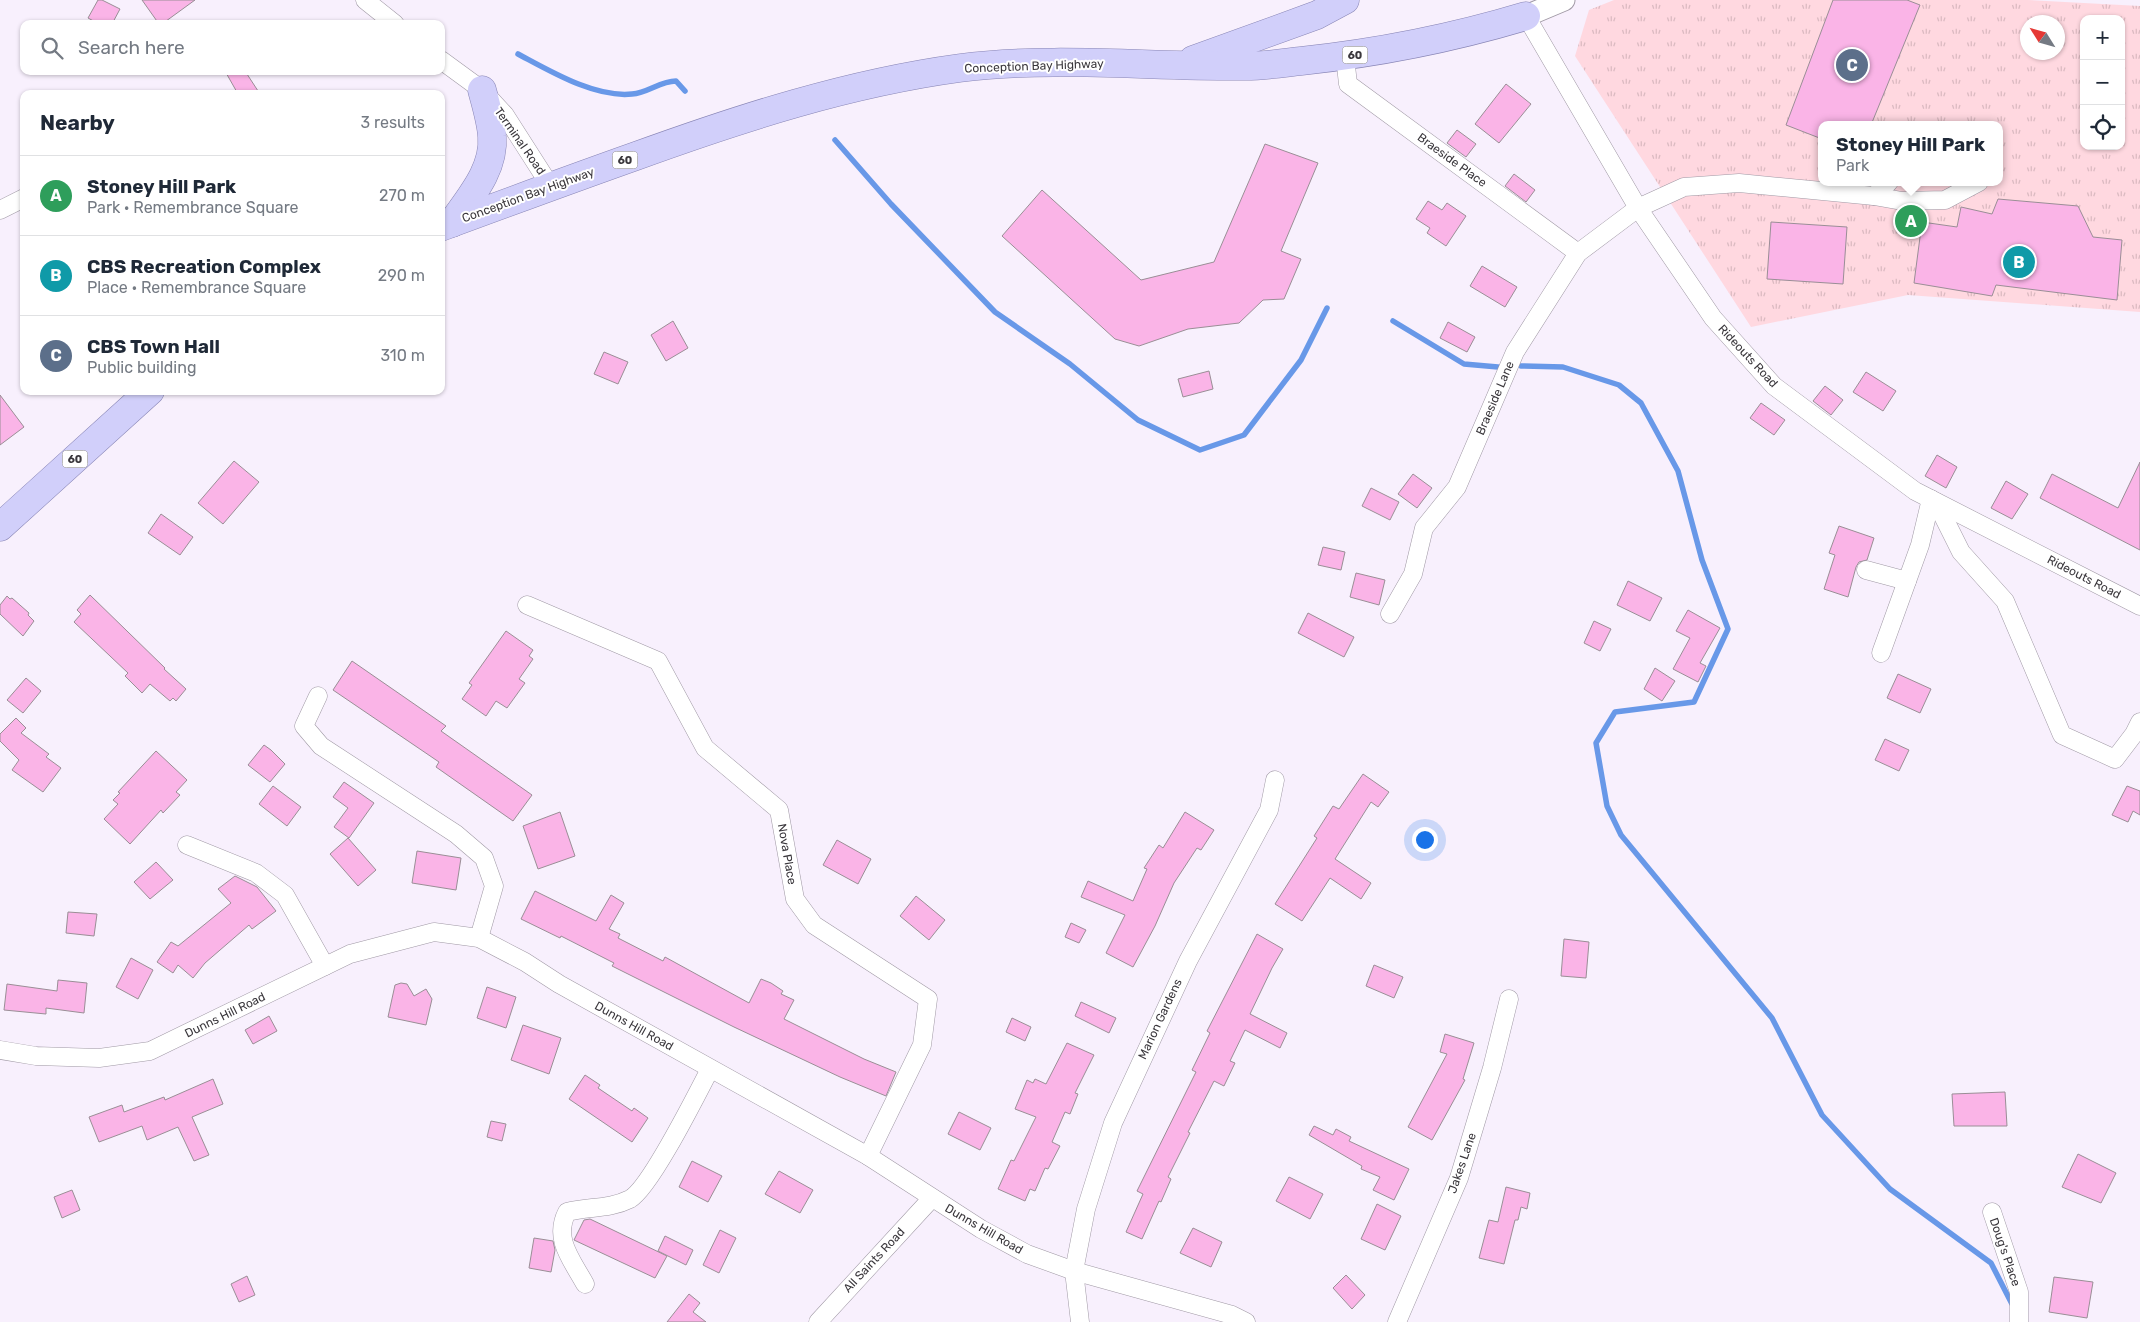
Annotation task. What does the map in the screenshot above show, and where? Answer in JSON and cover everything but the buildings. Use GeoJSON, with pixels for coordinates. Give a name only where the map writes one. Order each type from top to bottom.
{"type":"FeatureCollection","features":[{"type":"Feature","properties":{"kind":"main road"},"geometry":{"type":"LineString","coordinates":[[1180,65],[1317,15],[1345,0]]}},
{"type":"Feature","properties":{"kind":"main road"},"geometry":{"type":"LineString","coordinates":[[1502,0],[1525,8]]}},
{"type":"Feature","properties":{"kind":"main road","name":"Conception Bay Highway"},"geometry":{"type":"LineString","coordinates":[[447,225],[699,133],[785,106],[901,77],[1002,64],[1074,63],[1248,66],[1345,57],[1475,31],[1525,8]]}},
{"type":"Feature","properties":{"kind":"main road"},"geometry":{"type":"LineString","coordinates":[[447,225],[479,183],[492,152],[490,120],[482,90]]}},
{"type":"Feature","properties":{"kind":"main road","name":"60"},"geometry":{"type":"LineString","coordinates":[[1,523],[145,395]]}},
{"type":"Feature","properties":{"kind":"street"},"geometry":{"type":"LineString","coordinates":[[365,0],[390,20]]}},
{"type":"Feature","properties":{"kind":"street"},"geometry":{"type":"LineString","coordinates":[[1525,8],[1564,0]]}},
{"type":"Feature","properties":{"kind":"street","name":"Rideouts Road"},"geometry":{"type":"LineString","coordinates":[[1525,8],[1638,208],[1713,318],[1774,386],[1915,491],[2140,606]]}},
{"type":"Feature","properties":{"kind":"street","name":"Braeside Place"},"geometry":{"type":"LineString","coordinates":[[1345,57],[1348,84],[1578,253]]}},
{"type":"Feature","properties":{"kind":"street","name":"Terminal Road"},"geometry":{"type":"LineString","coordinates":[[445,63],[482,90],[505,115],[551,187]]}},
{"type":"Feature","properties":{"kind":"street","name":"Braeside Lane"},"geometry":{"type":"LineString","coordinates":[[1390,614],[1413,574],[1424,528],[1456,487],[1516,352],[1578,253],[1638,208],[1684,187],[1739,183],[1874,196],[1902,201],[1945,200],[1971,186]]}},
{"type":"Feature","properties":{"kind":"street"},"geometry":{"type":"LineString","coordinates":[[1874,196],[1885,186]]}},
{"type":"Feature","properties":{"kind":"street"},"geometry":{"type":"LineString","coordinates":[[0,210],[20,200]]}},
{"type":"Feature","properties":{"kind":"street"},"geometry":{"type":"LineString","coordinates":[[1881,653],[1920,545],[1934,500]]}},
{"type":"Feature","properties":{"kind":"street"},"geometry":{"type":"LineString","coordinates":[[1934,500],[1961,552],[2005,601],[2062,735],[2115,759],[2134,734],[2140,722]]}},
{"type":"Feature","properties":{"kind":"street"},"geometry":{"type":"LineString","coordinates":[[1866,570],[1907,581]]}},
{"type":"Feature","properties":{"kind":"street","name":"Nova Place"},"geometry":{"type":"LineString","coordinates":[[527,605],[658,660],[705,748],[779,810],[795,899],[814,925],[928,999],[922,1045],[868,1156]]}},
{"type":"Feature","properties":{"kind":"street"},"geometry":{"type":"LineString","coordinates":[[318,696],[304,726],[321,746],[456,834],[484,858],[494,886],[479,938]]}},
{"type":"Feature","properties":{"kind":"street","name":"Marion Gardens"},"geometry":{"type":"LineString","coordinates":[[1080,1322],[1074,1271],[1086,1209],[1112,1123],[1188,961],[1270,810],[1275,780]]}},
{"type":"Feature","properties":{"kind":"street"},"geometry":{"type":"LineString","coordinates":[[187,845],[256,873],[285,895],[325,966]]}},
{"type":"Feature","properties":{"kind":"street","name":"Dunns Hill Road"},"geometry":{"type":"LineString","coordinates":[[0,1050],[36,1056],[99,1058],[150,1051],[350,954],[434,932],[479,938],[525,962],[559,984],[868,1156],[981,1229],[1027,1254],[1074,1271],[1232,1315],[1246,1322]]}},
{"type":"Feature","properties":{"kind":"street","name":"Jakes Lane"},"geometry":{"type":"LineString","coordinates":[[1397,1322],[1459,1178],[1492,1068],[1509,999]]}},
{"type":"Feature","properties":{"kind":"street"},"geometry":{"type":"LineString","coordinates":[[585,1284],[562,1242],[561,1223],[566,1212],[583,1208],[604,1208],[632,1198],[651,1176],[710,1069]]}},
{"type":"Feature","properties":{"kind":"street","name":"All Saints Road"},"geometry":{"type":"LineString","coordinates":[[818,1322],[932,1198]]}},
{"type":"Feature","properties":{"kind":"street","name":"Doug's Place"},"geometry":{"type":"LineString","coordinates":[[1992,1212],[2019,1292],[2019,1322]]}},
{"type":"Feature","properties":{"kind":"green space"},"geometry":{"type":"Polygon","coordinates":[[[1614,0],[2027,0],[2140,6],[2140,312],[1908,295],[1751,327],[1575,56],[1589,10],[1614,0]]]}},
{"type":"Feature","properties":{"kind":"waterway"},"geometry":{"type":"LineString","coordinates":[[518,54],[573,82],[603,92],[632,94],[676,81],[685,91]]}},
{"type":"Feature","properties":{"kind":"waterway"},"geometry":{"type":"LineString","coordinates":[[835,140],[891,204],[995,312],[1070,364],[1138,420],[1200,450],[1244,435],[1301,360],[1327,308]]}},
{"type":"Feature","properties":{"kind":"waterway"},"geometry":{"type":"LineString","coordinates":[[1393,321],[1464,364],[1498,367]]}},
{"type":"Feature","properties":{"kind":"waterway"},"geometry":{"type":"LineString","coordinates":[[1521,366],[1563,367],[1619,385],[1641,403],[1678,471],[1702,560],[1728,629],[1694,702],[1615,712],[1596,743],[1607,806],[1621,835],[1772,1018],[1822,1115],[1890,1189],[1991,1263],[2012,1304]]}},
{"type":"Feature","properties":{"kind":"place","name":"CBS Town Hall"},"geometry":{"type":"Point","coordinates":[1852,65]}},
{"type":"Feature","properties":{"kind":"place","name":"Stoney Hill Park"},"geometry":{"type":"Point","coordinates":[1911,221]}},
{"type":"Feature","properties":{"kind":"place","name":"CBS Recreation Complex"},"geometry":{"type":"Point","coordinates":[2019,262]}}]}
